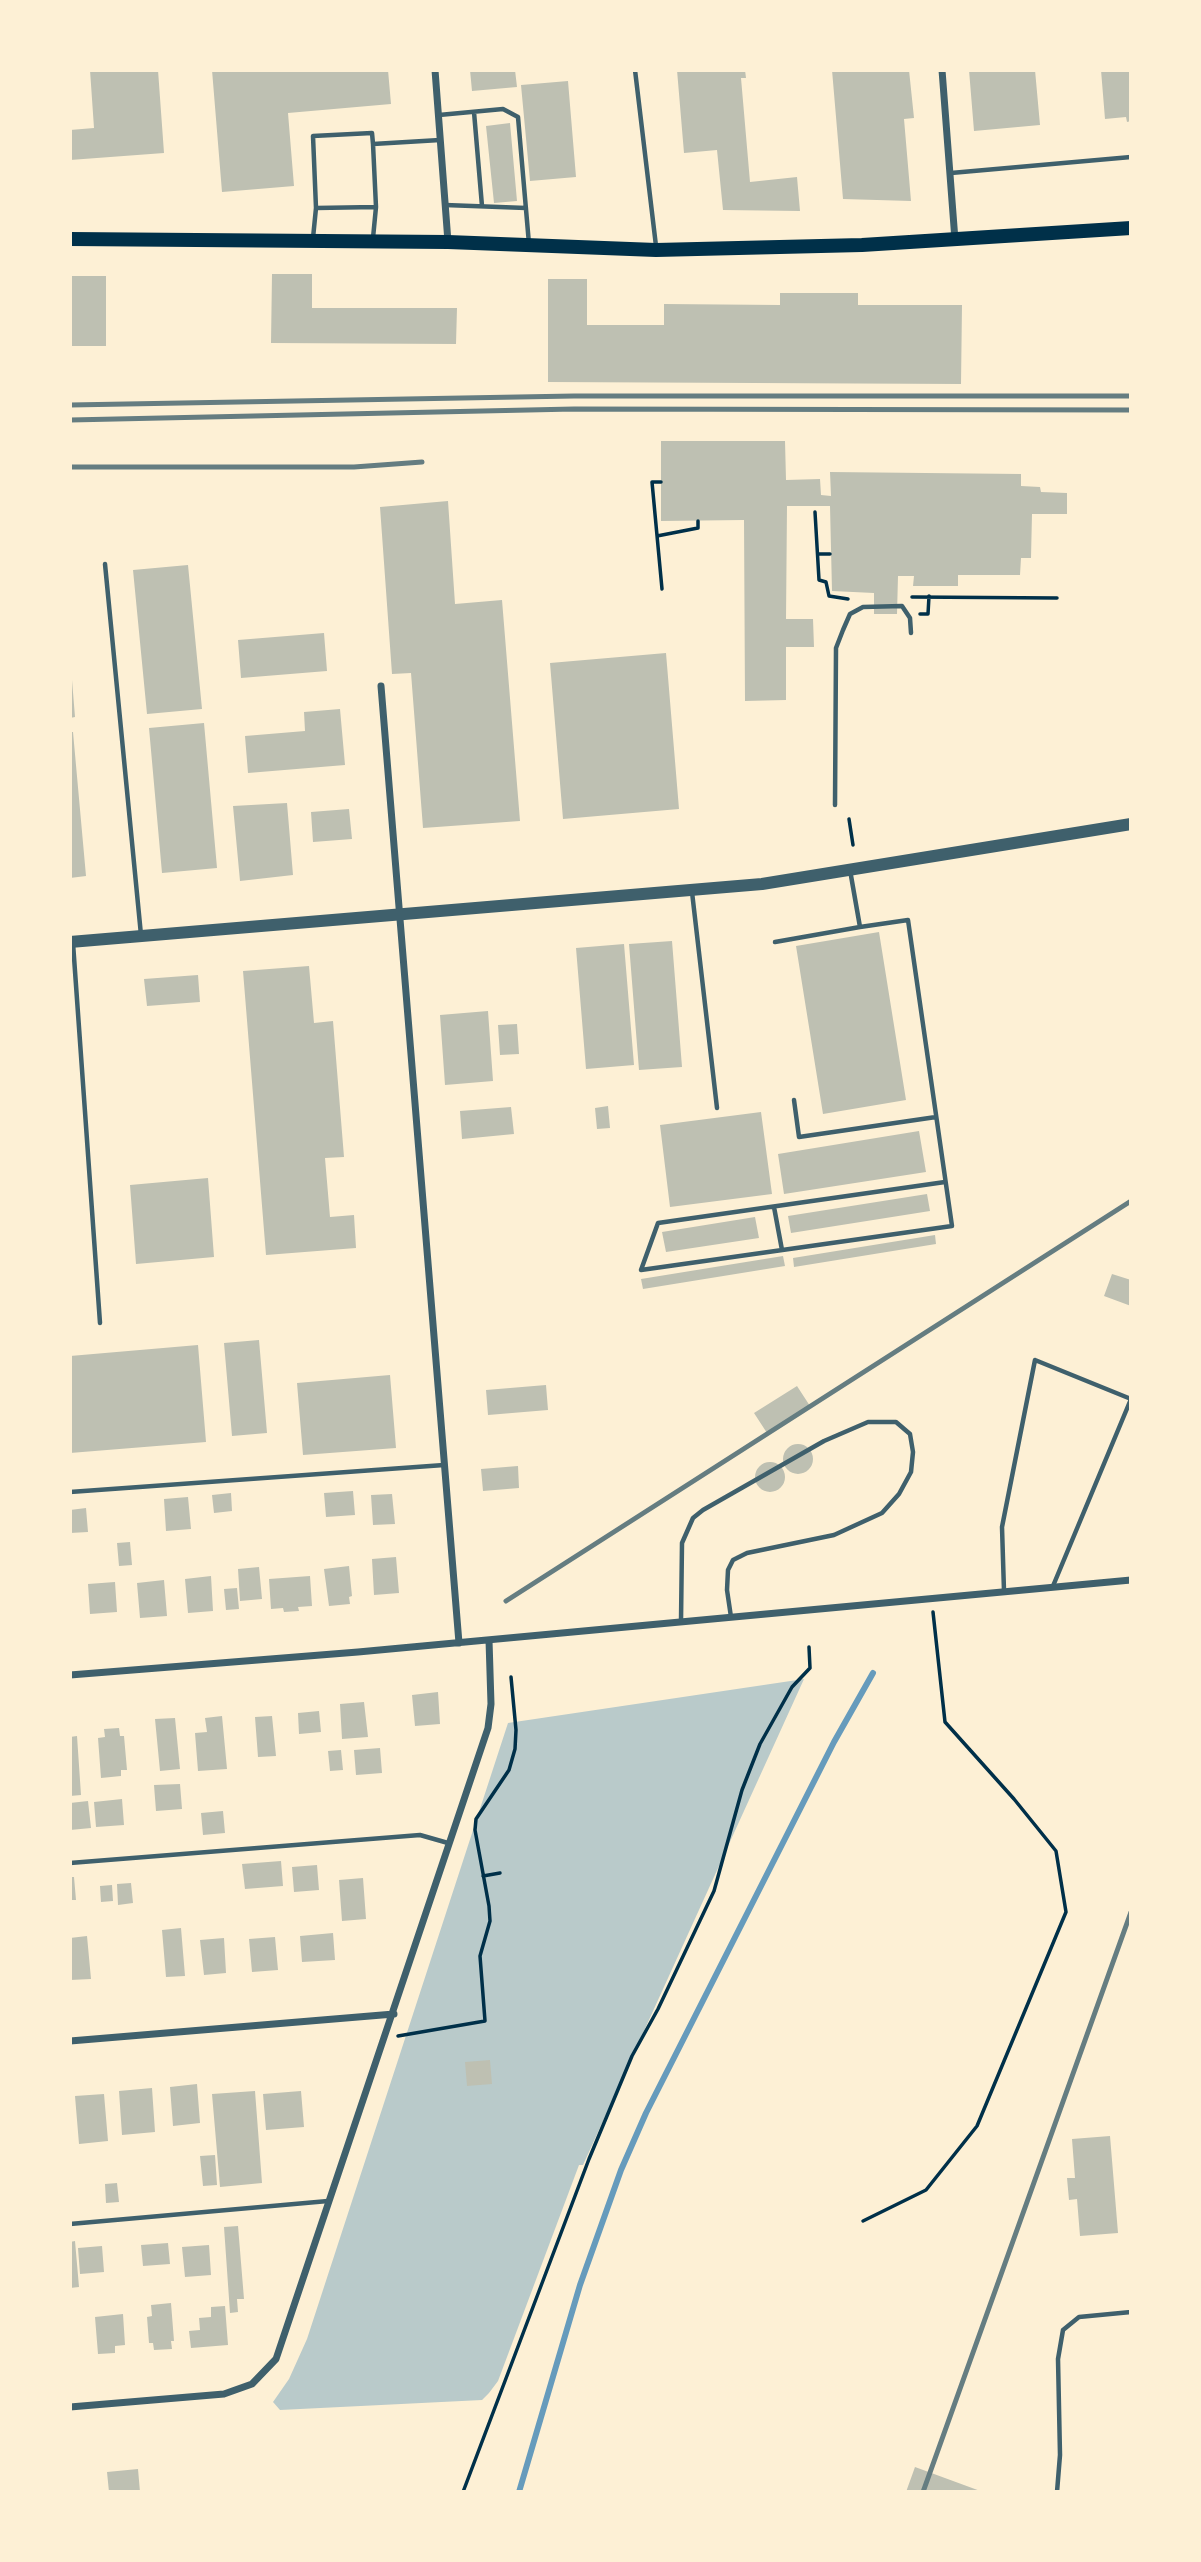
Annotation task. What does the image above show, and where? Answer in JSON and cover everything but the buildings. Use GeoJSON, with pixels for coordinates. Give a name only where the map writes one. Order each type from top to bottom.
{"type":"FeatureCollection","features":[{"type":"Feature","properties":{"kind":"main road"},"geometry":{"type":"LineString","coordinates":[[70,239],[448,242],[656,250],[955,241],[1131,228]]}},
{"type":"Feature","properties":{"kind":"street"},"geometry":{"type":"LineString","coordinates":[[435,70],[448,242]]}},
{"type":"Feature","properties":{"kind":"street"},"geometry":{"type":"LineString","coordinates":[[942,70],[955,241]]}},
{"type":"Feature","properties":{"kind":"street"},"geometry":{"type":"LineString","coordinates":[[381,686],[460,1643]]}},
{"type":"Feature","properties":{"kind":"street"},"geometry":{"type":"LineString","coordinates":[[71,942],[762,884],[1131,824]]}},
{"type":"Feature","properties":{"kind":"street"},"geometry":{"type":"LineString","coordinates":[[70,1675],[460,1643],[1131,1580]]}},
{"type":"Feature","properties":{"kind":"street"},"geometry":{"type":"LineString","coordinates":[[70,2407],[225,2394],[252,2384],[276,2359],[488,1728],[491,1704],[489,1640]]}},
{"type":"Feature","properties":{"kind":"street"},"geometry":{"type":"LineString","coordinates":[[70,2041],[394,2014]]}},
{"type":"Feature","properties":{"kind":"lane"},"geometry":{"type":"LineString","coordinates":[[635,70],[656,250]]}},
{"type":"Feature","properties":{"kind":"lane"},"geometry":{"type":"LineString","coordinates":[[438,115],[503,109],[518,117],[529,245]]}},
{"type":"Feature","properties":{"kind":"lane"},"geometry":{"type":"LineString","coordinates":[[474,112],[482,206]]}},
{"type":"Feature","properties":{"kind":"lane"},"geometry":{"type":"LineString","coordinates":[[313,241],[316,208],[313,136],[372,133],[376,207],[373,241]]}},
{"type":"Feature","properties":{"kind":"lane"},"geometry":{"type":"LineString","coordinates":[[373,144],[440,141]]}},
{"type":"Feature","properties":{"kind":"lane"},"geometry":{"type":"LineString","coordinates":[[950,173],[1131,157]]}},
{"type":"Feature","properties":{"kind":"lane"},"geometry":{"type":"LineString","coordinates":[[445,205],[526,208]]}},
{"type":"Feature","properties":{"kind":"lane"},"geometry":{"type":"LineString","coordinates":[[316,208],[376,207]]}},
{"type":"Feature","properties":{"kind":"lane"},"geometry":{"type":"LineString","coordinates":[[105,564],[141,936]]}},
{"type":"Feature","properties":{"kind":"lane"},"geometry":{"type":"LineString","coordinates":[[835,805],[836,648],[850,614],[863,607],[902,606],[908,614],[911,633]]}},
{"type":"Feature","properties":{"kind":"lane"},"geometry":{"type":"LineString","coordinates":[[850,870],[860,927]]}},
{"type":"Feature","properties":{"kind":"lane"},"geometry":{"type":"LineString","coordinates":[[692,891],[717,1108]]}},
{"type":"Feature","properties":{"kind":"lane"},"geometry":{"type":"LineString","coordinates":[[775,942],[908,920],[952,1226],[641,1270],[658,1223],[945,1182]]}},
{"type":"Feature","properties":{"kind":"lane"},"geometry":{"type":"LineString","coordinates":[[71,942],[100,1323]]}},
{"type":"Feature","properties":{"kind":"lane"},"geometry":{"type":"LineString","coordinates":[[794,1100],[799,1137],[936,1117]]}},
{"type":"Feature","properties":{"kind":"lane"},"geometry":{"type":"LineString","coordinates":[[774,1207],[782,1250]]}},
{"type":"Feature","properties":{"kind":"lane"},"geometry":{"type":"LineString","coordinates":[[1004,1591],[1002,1527],[1035,1360],[1131,1399],[1053,1586]]}},
{"type":"Feature","properties":{"kind":"lane"},"geometry":{"type":"LineString","coordinates":[[681,1621],[682,1543],[693,1518],[824,1441],[868,1422],[896,1422],[910,1434],[913,1452],[911,1472],[899,1494],[882,1513],[834,1535],[747,1553],[733,1560],[728,1570],[727,1590],[731,1617]]}},
{"type":"Feature","properties":{"kind":"lane"},"geometry":{"type":"LineString","coordinates":[[70,1492],[445,1465]]}},
{"type":"Feature","properties":{"kind":"lane"},"geometry":{"type":"LineString","coordinates":[[70,1863],[420,1835],[448,1843]]}},
{"type":"Feature","properties":{"kind":"lane"},"geometry":{"type":"LineString","coordinates":[[70,2224],[328,2201]]}},
{"type":"Feature","properties":{"kind":"lane"},"geometry":{"type":"LineString","coordinates":[[1056,2492],[1060,2455],[1058,2359],[1063,2330],[1079,2317],[1131,2312]]}},
{"type":"Feature","properties":{"kind":"path"},"geometry":{"type":"LineString","coordinates":[[661,482],[652,482],[662,589]]}},
{"type":"Feature","properties":{"kind":"path"},"geometry":{"type":"LineString","coordinates":[[815,512],[819,580],[827,582],[830,596],[861,598]]}},
{"type":"Feature","properties":{"kind":"path"},"geometry":{"type":"LineString","coordinates":[[657,536],[698,528],[698,521]]}},
{"type":"Feature","properties":{"kind":"path"},"geometry":{"type":"LineString","coordinates":[[819,554],[830,554]]}},
{"type":"Feature","properties":{"kind":"path"},"geometry":{"type":"LineString","coordinates":[[908,614],[928,614],[929,596]]}},
{"type":"Feature","properties":{"kind":"path"},"geometry":{"type":"LineString","coordinates":[[901,597],[1057,598]]}},
{"type":"Feature","properties":{"kind":"path"},"geometry":{"type":"LineString","coordinates":[[849,818],[853,845]]}},
{"type":"Feature","properties":{"kind":"path"},"geometry":{"type":"LineString","coordinates":[[863,2221],[926,2190],[977,2126],[1066,1912],[1056,1851],[945,1722],[931,1598]]}},
{"type":"Feature","properties":{"kind":"path"},"geometry":{"type":"LineString","coordinates":[[463,2492],[589,2159],[632,2056],[658,2009],[714,1891],[742,1790],[760,1744],[792,1687],[810,1668],[809,1647]]}},
{"type":"Feature","properties":{"kind":"path"},"geometry":{"type":"LineString","coordinates":[[385,2038],[485,2021],[480,1956],[490,1921],[475,1830],[476,1819],[509,1770],[515,1749],[511,1677]]}},
{"type":"Feature","properties":{"kind":"path"},"geometry":{"type":"LineString","coordinates":[[484,1876],[500,1873]]}},
{"type":"Feature","properties":{"kind":"shaded area"},"geometry":{"type":"Polygon","coordinates":[[[804,1679],[583,2165],[579,2165],[498,2381],[482,2400],[280,2410],[273,2402],[289,2379],[307,2339],[508,1723],[804,1679]]]}},
{"type":"Feature","properties":{"kind":"waterway"},"geometry":{"type":"LineString","coordinates":[[519,2492],[580,2285],[621,2170],[646,2113],[834,1742],[873,1673]]}},
{"type":"Feature","properties":{"kind":"railway"},"geometry":{"type":"LineString","coordinates":[[70,405],[574,396],[1131,396]]}},
{"type":"Feature","properties":{"kind":"railway"},"geometry":{"type":"LineString","coordinates":[[70,420],[574,409],[1131,410]]}},
{"type":"Feature","properties":{"kind":"railway"},"geometry":{"type":"LineString","coordinates":[[70,467],[354,467],[422,462]]}},
{"type":"Feature","properties":{"kind":"railway"},"geometry":{"type":"LineString","coordinates":[[506,1601],[1131,1201]]}},
{"type":"Feature","properties":{"kind":"railway"},"geometry":{"type":"LineString","coordinates":[[923,2492],[1131,1912]]}}]}
